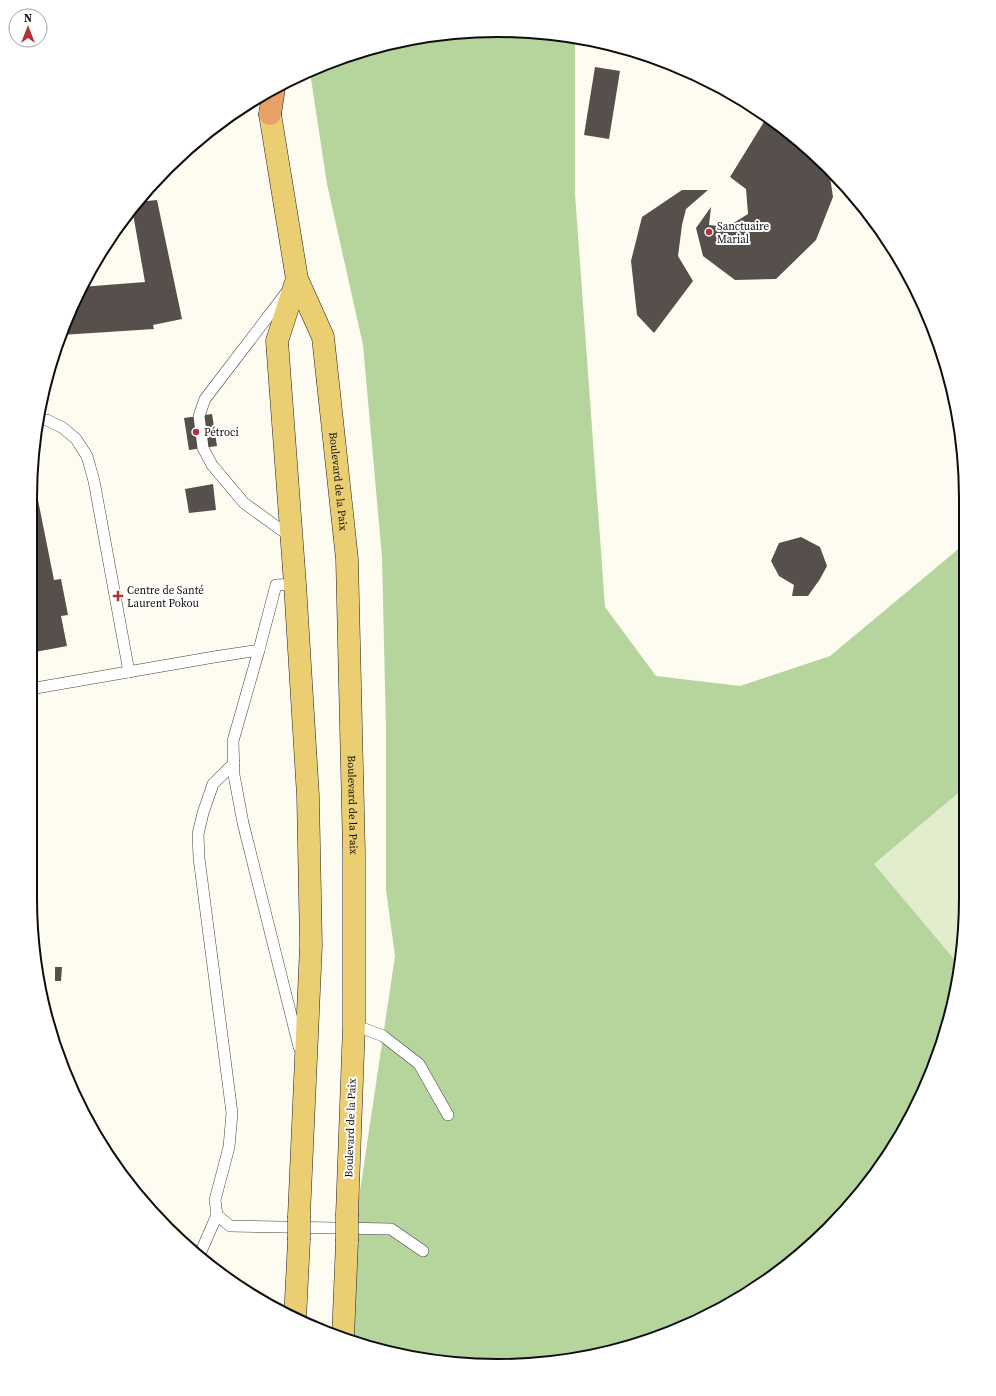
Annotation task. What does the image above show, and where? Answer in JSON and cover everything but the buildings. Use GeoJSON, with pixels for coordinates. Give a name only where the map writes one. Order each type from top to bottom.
{"type":"FeatureCollection","features":[{"type":"Feature","properties":{"kind":"highway"},"geometry":{"type":"LineString","coordinates":[[270,114],[273,96]]}},
{"type":"Feature","properties":{"kind":"highway"},"geometry":{"type":"LineString","coordinates":[[267,99],[270,114]]}},
{"type":"Feature","properties":{"kind":"highway"},"geometry":{"type":"LineString","coordinates":[[265,101],[270,114]]}},
{"type":"Feature","properties":{"kind":"main road","name":"Boulevard de la Paix"},"geometry":{"type":"LineString","coordinates":[[270,114],[297,279],[323,336],[347,559],[354,852],[354,1025],[343,1332]]}},
{"type":"Feature","properties":{"kind":"main road","name":"Boulevard de la Paix"},"geometry":{"type":"LineString","coordinates":[[295,1312],[311,945],[308,796],[292,538],[277,341],[297,279]]}},
{"type":"Feature","properties":{"kind":"lane"},"geometry":{"type":"LineString","coordinates":[[292,538],[244,502],[212,465],[203,448],[199,416],[205,399],[297,279]]}},
{"type":"Feature","properties":{"kind":"lane"},"geometry":{"type":"LineString","coordinates":[[44,420],[63,428],[76,439],[87,456],[94,482],[129,672]]}},
{"type":"Feature","properties":{"kind":"lane"},"geometry":{"type":"LineString","coordinates":[[295,584],[276,585],[233,741],[234,774],[243,823],[306,1073]]}},
{"type":"Feature","properties":{"kind":"lane"},"geometry":{"type":"LineString","coordinates":[[37,688],[259,650]]}},
{"type":"Feature","properties":{"kind":"lane"},"geometry":{"type":"LineString","coordinates":[[201,1251],[216,1215],[215,1200],[229,1147],[232,1113],[199,858],[198,834],[203,813],[213,784],[234,763]]}},
{"type":"Feature","properties":{"kind":"lane"},"geometry":{"type":"LineString","coordinates":[[354,1025],[382,1036],[419,1064],[448,1115]]}},
{"type":"Feature","properties":{"kind":"lane"},"geometry":{"type":"LineString","coordinates":[[216,1215],[230,1226],[391,1229],[423,1251]]}},
{"type":"Feature","properties":{"kind":"green space"},"geometry":{"type":"Polygon","coordinates":[[[498,37],[528,38],[575,44],[575,194],[605,607],[656,676],[740,686],[830,656],[959,548],[958,928],[950,988],[935,1046],[924,1074],[897,1128],[864,1179],[824,1224],[779,1264],[728,1297],[674,1324],[646,1335],[588,1350],[528,1358],[468,1358],[408,1350],[343,1332],[345,1292],[395,956],[386,890],[386,729],[382,557],[363,345],[327,184],[311,77],[350,61],[408,46],[438,41],[498,37]]]}},
{"type":"Feature","properties":{"kind":"green space"},"geometry":{"type":"Polygon","coordinates":[[[959,792],[959,898],[955,960],[874,864],[959,792]]]}},
{"type":"Feature","properties":{"kind":"place","name":"Sanctuaire Marial"},"geometry":{"type":"Point","coordinates":[709,232]}},
{"type":"Feature","properties":{"kind":"place","name":"Pétroci"},"geometry":{"type":"Point","coordinates":[196,432]}},
{"type":"Feature","properties":{"kind":"place","name":"Centre de Santé Laurent Pokou"},"geometry":{"type":"Point","coordinates":[118,596]}}]}
